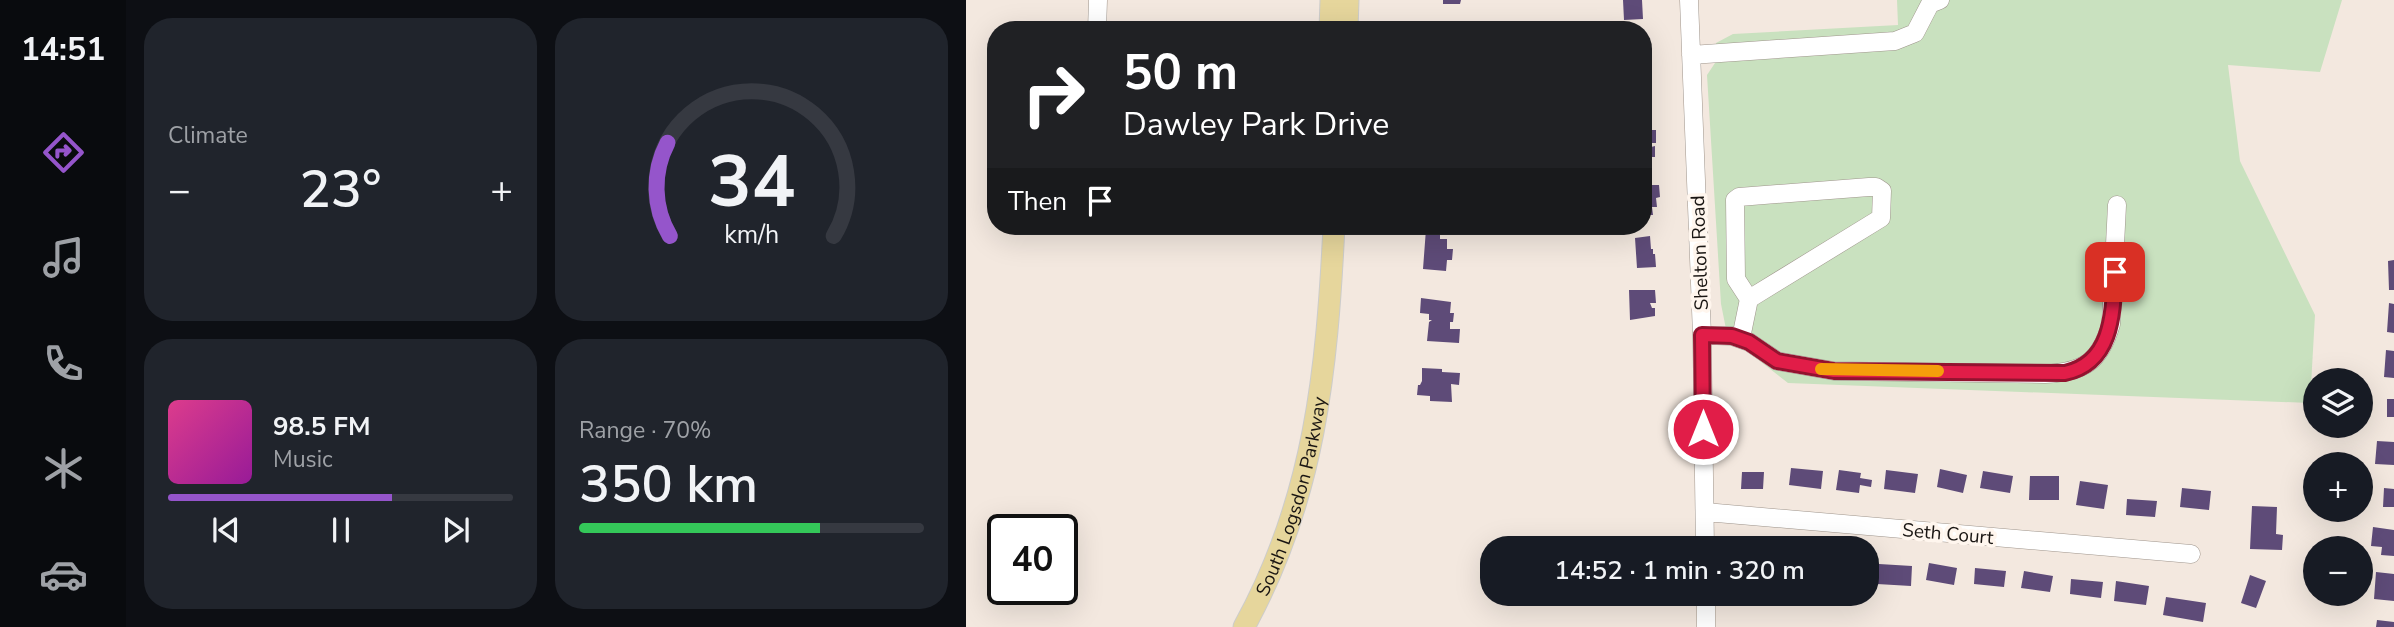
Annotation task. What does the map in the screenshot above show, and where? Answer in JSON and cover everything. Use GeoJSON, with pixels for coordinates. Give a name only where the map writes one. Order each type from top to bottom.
{"type":"FeatureCollection","features":[{"type":"Feature","properties":{"kind":"main road"},"geometry":{"type":"LineString","coordinates":[[1330,21],[1331,0]]}},
{"type":"Feature","properties":{"kind":"main road"},"geometry":{"type":"LineString","coordinates":[[1347,21],[1348,0]]}},
{"type":"Feature","properties":{"kind":"main road","name":"South Logsdon Parkway"},"geometry":{"type":"LineString","coordinates":[[1323,361],[1324,235]]}},
{"type":"Feature","properties":{"kind":"main road","name":"South Logsdon Parkway"},"geometry":{"type":"LineString","coordinates":[[1244,627],[1266,585],[1297,504],[1318,414],[1333,235]]}},
{"type":"Feature","properties":{"kind":"street"},"geometry":{"type":"LineString","coordinates":[[1097,21],[1098,0]]}},
{"type":"Feature","properties":{"kind":"street","name":"Shelton Road"},"geometry":{"type":"LineString","coordinates":[[1689,0],[1702,335],[1705,536]]}},
{"type":"Feature","properties":{"kind":"street"},"geometry":{"type":"LineString","coordinates":[[1692,55],[1895,41],[1915,33],[1930,4],[1940,0]]}},
{"type":"Feature","properties":{"kind":"street"},"geometry":{"type":"LineString","coordinates":[[1741,338],[1749,299],[1736,279],[1735,200],[1739,197],[1869,187],[1882,191],[1881,218],[1749,299]]}},
{"type":"Feature","properties":{"kind":"street"},"geometry":{"type":"LineString","coordinates":[[1702,335],[1741,338],[1777,361],[1834,371],[2045,374],[2074,371],[2090,362],[2096,355],[2111,324],[2117,205]]}},
{"type":"Feature","properties":{"kind":"street","name":"Seth Court"},"geometry":{"type":"LineString","coordinates":[[1705,512],[2192,554]]}},
{"type":"Feature","properties":{"kind":"street"},"geometry":{"type":"LineString","coordinates":[[1706,606],[1706,627]]}},
{"type":"Feature","properties":{"kind":"green space"},"geometry":{"type":"Polygon","coordinates":[[[1897,0],[2342,0],[2320,72],[2228,65],[2240,161],[2315,315],[2312,368],[2303,368],[2303,403],[1788,383],[1742,347],[1729,344],[1721,304],[1707,75],[1717,60],[1716,43],[1733,34],[1898,25],[1897,0]]]}},
{"type":"Feature","properties":{"kind":"building"},"geometry":{"type":"Polygon","coordinates":[[[1443,0],[1461,0],[1460,4],[1443,4],[1443,0]]]}},
{"type":"Feature","properties":{"kind":"building"},"geometry":{"type":"Polygon","coordinates":[[[1623,0],[1642,0],[1643,19],[1624,20],[1623,0]]]}},
{"type":"Feature","properties":{"kind":"building"},"geometry":{"type":"Polygon","coordinates":[[[1652,130],[1656,130],[1656,143],[1652,143],[1652,130]]]}},
{"type":"Feature","properties":{"kind":"building"},"geometry":{"type":"Polygon","coordinates":[[[1655,146],[1655,157],[1652,157],[1652,147],[1655,146]]]}},
{"type":"Feature","properties":{"kind":"building"},"geometry":{"type":"Polygon","coordinates":[[[1652,185],[1659,185],[1657,207],[1652,207],[1652,185]]]}},
{"type":"Feature","properties":{"kind":"building"},"geometry":{"type":"Polygon","coordinates":[[[1426,235],[1440,235],[1440,239],[1447,239],[1447,249],[1453,249],[1452,260],[1447,260],[1446,271],[1423,269],[1426,235]]]}},
{"type":"Feature","properties":{"kind":"building"},"geometry":{"type":"Polygon","coordinates":[[[1650,236],[1656,267],[1637,268],[1635,238],[1650,236]]]}},
{"type":"Feature","properties":{"kind":"building"},"geometry":{"type":"Polygon","coordinates":[[[2394,260],[2394,290],[2389,290],[2388,261],[2394,260]]]}},
{"type":"Feature","properties":{"kind":"building"},"geometry":{"type":"Polygon","coordinates":[[[1629,290],[1655,290],[1656,303],[1650,303],[1652,308],[1655,308],[1655,316],[1630,320],[1629,290]]]}},
{"type":"Feature","properties":{"kind":"building"},"geometry":{"type":"Polygon","coordinates":[[[1421,298],[1451,302],[1450,313],[1454,313],[1450,329],[1460,329],[1459,343],[1427,341],[1429,322],[1432,320],[1429,320],[1429,314],[1420,313],[1421,298]]]}},
{"type":"Feature","properties":{"kind":"building"},"geometry":{"type":"Polygon","coordinates":[[[2389,303],[2394,304],[2394,333],[2387,332],[2389,303]]]}},
{"type":"Feature","properties":{"kind":"building"},"geometry":{"type":"Polygon","coordinates":[[[2386,350],[2394,351],[2394,378],[2384,377],[2386,350]]]}},
{"type":"Feature","properties":{"kind":"building"},"geometry":{"type":"Polygon","coordinates":[[[1422,368],[1460,373],[1459,385],[1451,384],[1452,402],[1430,401],[1430,396],[1417,395],[1418,385],[1422,381],[1422,368]]]}},
{"type":"Feature","properties":{"kind":"building"},"geometry":{"type":"Polygon","coordinates":[[[2387,399],[2394,399],[2394,417],[2387,417],[2387,399]]]}},
{"type":"Feature","properties":{"kind":"building"},"geometry":{"type":"Polygon","coordinates":[[[2377,441],[2394,442],[2394,465],[2375,464],[2377,441]]]}},
{"type":"Feature","properties":{"kind":"building"},"geometry":{"type":"Polygon","coordinates":[[[1791,468],[1823,471],[1821,489],[1789,485],[1791,468]]]}},
{"type":"Feature","properties":{"kind":"building"},"geometry":{"type":"Polygon","coordinates":[[[1940,469],[1967,475],[1963,493],[1937,487],[1940,469]]]}},
{"type":"Feature","properties":{"kind":"building"},"geometry":{"type":"Polygon","coordinates":[[[1839,470],[1861,473],[1860,478],[1872,480],[1871,487],[1860,485],[1859,493],[1836,490],[1839,470]]]}},
{"type":"Feature","properties":{"kind":"building"},"geometry":{"type":"Polygon","coordinates":[[[1886,470],[1918,474],[1915,493],[1884,489],[1886,470]]]}},
{"type":"Feature","properties":{"kind":"building"},"geometry":{"type":"Polygon","coordinates":[[[1983,471],[2013,476],[2010,493],[1980,488],[1983,471]]]}},
{"type":"Feature","properties":{"kind":"building"},"geometry":{"type":"Polygon","coordinates":[[[1742,472],[1764,472],[1763,489],[1741,489],[1742,472]]]}},
{"type":"Feature","properties":{"kind":"building"},"geometry":{"type":"Polygon","coordinates":[[[2030,476],[2059,476],[2059,500],[2029,500],[2030,476]]]}},
{"type":"Feature","properties":{"kind":"building"},"geometry":{"type":"Polygon","coordinates":[[[2080,481],[2108,485],[2104,509],[2076,505],[2080,481]]]}},
{"type":"Feature","properties":{"kind":"building"},"geometry":{"type":"Polygon","coordinates":[[[2182,488],[2211,491],[2209,510],[2180,507],[2182,488]]]}},
{"type":"Feature","properties":{"kind":"building"},"geometry":{"type":"Polygon","coordinates":[[[2384,488],[2394,489],[2394,507],[2383,507],[2384,488]]]}},
{"type":"Feature","properties":{"kind":"building"},"geometry":{"type":"Polygon","coordinates":[[[2127,499],[2157,501],[2155,517],[2126,515],[2127,499]]]}},
{"type":"Feature","properties":{"kind":"building"},"geometry":{"type":"Polygon","coordinates":[[[2252,506],[2277,507],[2276,534],[2283,535],[2282,550],[2250,549],[2252,506]]]}},
{"type":"Feature","properties":{"kind":"building"},"geometry":{"type":"Polygon","coordinates":[[[2373,527],[2394,530],[2394,556],[2381,555],[2382,547],[2373,546],[2373,527]]]}},
{"type":"Feature","properties":{"kind":"building"},"geometry":{"type":"Polygon","coordinates":[[[1929,563],[1957,568],[1954,585],[1926,580],[1929,563]]]}},
{"type":"Feature","properties":{"kind":"building"},"geometry":{"type":"Polygon","coordinates":[[[1879,564],[1912,566],[1911,586],[1879,584],[1879,564]]]}},
{"type":"Feature","properties":{"kind":"building"},"geometry":{"type":"Polygon","coordinates":[[[1975,568],[2006,571],[2004,587],[1974,584],[1975,568]]]}},
{"type":"Feature","properties":{"kind":"building"},"geometry":{"type":"Polygon","coordinates":[[[2024,571],[2053,576],[2050,592],[2021,588],[2024,571]]]}},
{"type":"Feature","properties":{"kind":"building"},"geometry":{"type":"Polygon","coordinates":[[[2376,572],[2394,574],[2394,601],[2374,599],[2376,572]]]}},
{"type":"Feature","properties":{"kind":"building"},"geometry":{"type":"Polygon","coordinates":[[[2250,575],[2266,581],[2256,608],[2241,603],[2250,575]]]}},
{"type":"Feature","properties":{"kind":"building"},"geometry":{"type":"Polygon","coordinates":[[[2071,579],[2103,582],[2101,598],[2070,594],[2071,579]]]}},
{"type":"Feature","properties":{"kind":"building"},"geometry":{"type":"Polygon","coordinates":[[[2116,581],[2149,586],[2146,605],[2114,601],[2116,581]]]}},
{"type":"Feature","properties":{"kind":"building"},"geometry":{"type":"Polygon","coordinates":[[[2166,597],[2206,603],[2203,622],[2163,615],[2166,597]]]}},
{"type":"Feature","properties":{"kind":"building"},"geometry":{"type":"Polygon","coordinates":[[[2377,620],[2394,622],[2394,627],[2376,627],[2377,620]]]}},
{"type":"Feature","properties":{"kind":"slow traffic"},"geometry":{"type":"LineString","coordinates":[[1821,369],[1938,371]]}},
{"type":"Feature","properties":{"kind":"route"},"geometry":{"type":"LineString","coordinates":[[1703,429],[1702,335],[1741,338],[1777,361],[1834,371],[2065,373],[2083,368],[2090,362],[2108,335],[2115,272]]}}]}
